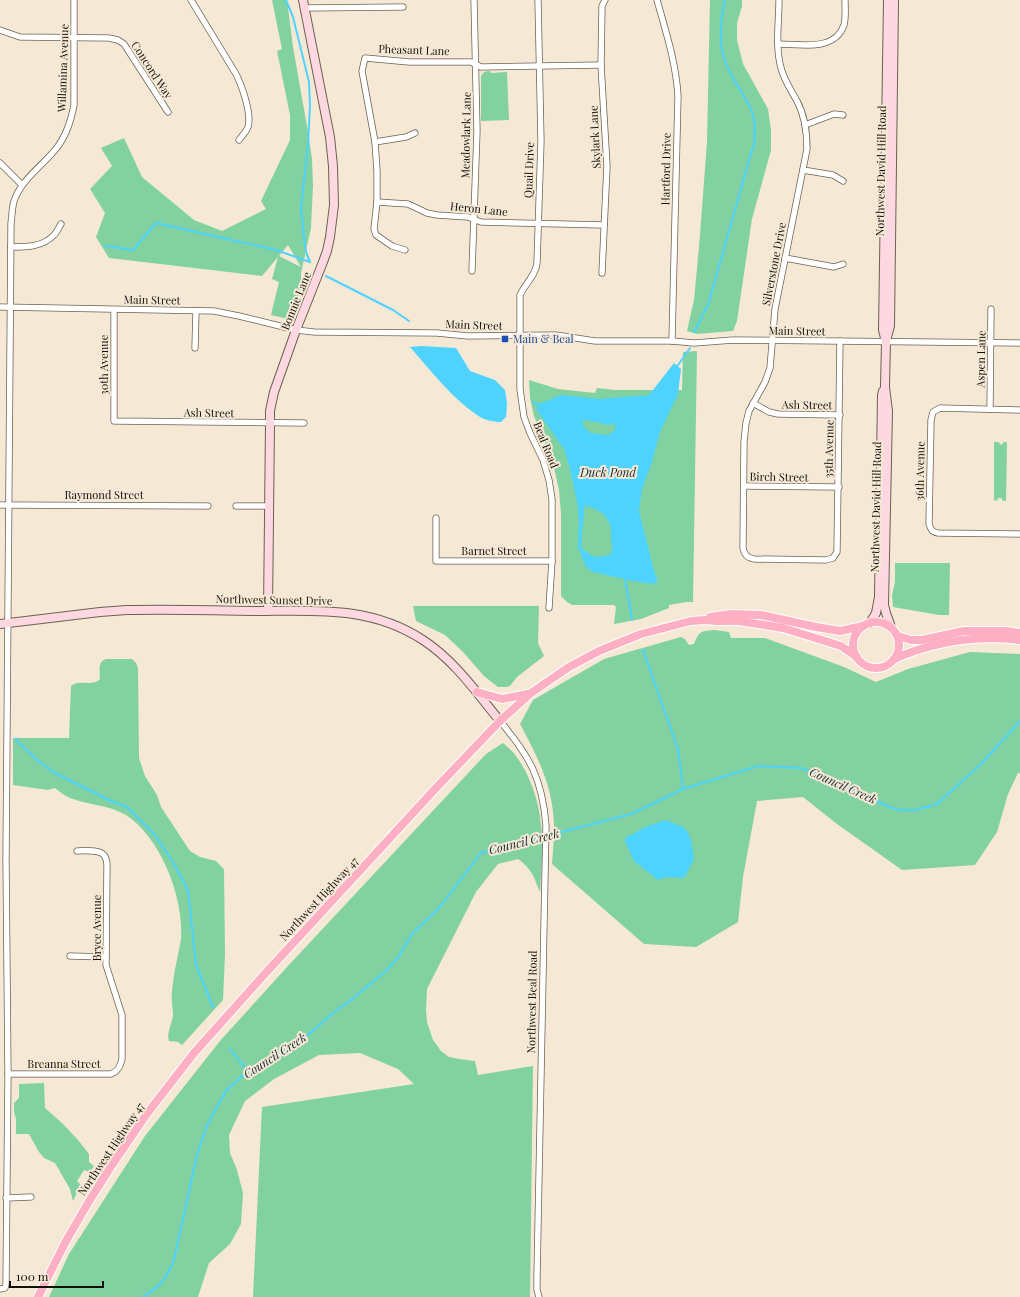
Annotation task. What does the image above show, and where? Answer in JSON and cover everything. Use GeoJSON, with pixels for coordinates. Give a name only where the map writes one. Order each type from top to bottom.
{"type":"FeatureCollection","features":[{"type":"Feature","properties":{"kind":"main road","name":"Northwest Highway 47"},"geometry":{"type":"LineString","coordinates":[[706,620],[712,616],[761,615],[840,631],[867,624]]}},
{"type":"Feature","properties":{"kind":"main road","name":"Northwest Highway 47"},"geometry":{"type":"LineString","coordinates":[[38,1297],[54,1264],[88,1203],[131,1136],[178,1073],[211,1033],[435,789],[500,721],[531,693],[569,667],[612,646],[655,630],[691,621],[739,621],[783,628],[841,646],[857,657]]}},
{"type":"Feature","properties":{"kind":"main road"},"geometry":{"type":"LineString","coordinates":[[877,622],[884,623],[891,627],[898,636],[899,648],[894,659],[889,664],[882,667],[868,666],[862,662],[857,657],[854,650],[855,637],[858,631],[867,624],[877,622]]}},
{"type":"Feature","properties":{"kind":"main road"},"geometry":{"type":"LineString","coordinates":[[898,636],[911,640],[922,640],[964,632],[1007,631],[1020,633]]}},
{"type":"Feature","properties":{"kind":"main road"},"geometry":{"type":"LineString","coordinates":[[894,659],[910,652],[957,641],[990,638],[1020,640]]}},
{"type":"Feature","properties":{"kind":"main road"},"geometry":{"type":"LineString","coordinates":[[477,692],[502,699],[531,693]]}},
{"type":"Feature","properties":{"kind":"street","name":"Willamina Avenue"},"geometry":{"type":"LineString","coordinates":[[0,1289],[5,1288],[6,1284],[8,1074],[4,624],[9,505],[8,435],[12,210],[14,201],[22,185],[56,150],[65,135],[71,119],[74,105],[74,0]]}},
{"type":"Feature","properties":{"kind":"street"},"geometry":{"type":"LineString","coordinates":[[191,0],[240,82],[247,107],[249,122],[246,131],[238,140]]}},
{"type":"Feature","properties":{"kind":"street","name":"Meadowlark Lane"},"geometry":{"type":"LineString","coordinates":[[472,271],[477,131],[474,0]]}},
{"type":"Feature","properties":{"kind":"street","name":"Quail Drive"},"geometry":{"type":"LineString","coordinates":[[520,336],[520,295],[535,273],[537,267],[540,141],[538,0]]}},
{"type":"Feature","properties":{"kind":"street","name":"Skylark Lane"},"geometry":{"type":"LineString","coordinates":[[602,273],[607,166],[601,65],[602,6],[605,0]]}},
{"type":"Feature","properties":{"kind":"street","name":"Hartford Drive"},"geometry":{"type":"LineString","coordinates":[[657,0],[674,64],[678,96],[672,341]]}},
{"type":"Feature","properties":{"kind":"street","name":"Silverstone Drive"},"geometry":{"type":"LineString","coordinates":[[779,0],[779,60],[783,74],[800,109],[805,125],[807,149],[775,309],[771,362],[767,379],[747,416],[744,432],[743,548],[746,555],[754,559],[827,560],[834,556]]}},
{"type":"Feature","properties":{"kind":"street"},"geometry":{"type":"LineString","coordinates":[[778,44],[819,44],[833,40],[841,31],[844,24],[845,0]]}},
{"type":"Feature","properties":{"kind":"street","name":"Northwest David Hill Road"},"geometry":{"type":"LineString","coordinates":[[888,0],[883,326],[886,342],[885,387],[888,411],[884,605],[891,627]]}},
{"type":"Feature","properties":{"kind":"street","name":"Northwest David Hill Road"},"geometry":{"type":"LineString","coordinates":[[886,342],[890,326],[894,0]]}},
{"type":"Feature","properties":{"kind":"street"},"geometry":{"type":"LineString","coordinates":[[304,4],[403,7]]}},
{"type":"Feature","properties":{"kind":"street","name":"Bonnie Lane"},"geometry":{"type":"LineString","coordinates":[[268,611],[270,411],[274,392],[296,330],[327,251],[334,204],[332,150],[304,4]]}},
{"type":"Feature","properties":{"kind":"street","name":"Concord Way"},"geometry":{"type":"LineString","coordinates":[[0,30],[20,37],[110,38],[118,40],[124,44],[168,112]]}},
{"type":"Feature","properties":{"kind":"street","name":"Pheasant Lane"},"geometry":{"type":"LineString","coordinates":[[405,250],[392,246],[376,235],[374,229],[377,202],[377,171],[375,142],[362,71],[364,58],[409,62],[470,62],[481,68],[601,65]]}},
{"type":"Feature","properties":{"kind":"street"},"geometry":{"type":"LineString","coordinates":[[805,125],[834,114],[843,115]]}},
{"type":"Feature","properties":{"kind":"street"},"geometry":{"type":"LineString","coordinates":[[375,142],[406,137],[415,132]]}},
{"type":"Feature","properties":{"kind":"street"},"geometry":{"type":"LineString","coordinates":[[0,163],[22,185]]}},
{"type":"Feature","properties":{"kind":"street"},"geometry":{"type":"LineString","coordinates":[[803,170],[833,176],[844,181]]}},
{"type":"Feature","properties":{"kind":"street","name":"Heron Lane"},"geometry":{"type":"LineString","coordinates":[[377,202],[408,204],[427,213],[468,217],[481,222],[604,225]]}},
{"type":"Feature","properties":{"kind":"street"},"geometry":{"type":"LineString","coordinates":[[11,247],[42,244],[54,235],[61,224]]}},
{"type":"Feature","properties":{"kind":"street"},"geometry":{"type":"LineString","coordinates":[[785,258],[834,267],[844,264]]}},
{"type":"Feature","properties":{"kind":"street","name":"Main Street"},"geometry":{"type":"LineString","coordinates":[[0,307],[214,311],[296,330],[334,333],[437,333],[468,336],[556,335],[595,341],[672,341],[694,343],[733,340],[1020,343]]}},
{"type":"Feature","properties":{"kind":"street","name":"Aspen Lane"},"geometry":{"type":"LineString","coordinates":[[990,409],[991,309]]}},
{"type":"Feature","properties":{"kind":"street","name":"30th Avenue"},"geometry":{"type":"LineString","coordinates":[[114,310],[114,422]]}},
{"type":"Feature","properties":{"kind":"street"},"geometry":{"type":"LineString","coordinates":[[195,348],[196,311]]}},
{"type":"Feature","properties":{"kind":"street","name":"Beal Road"},"geometry":{"type":"LineString","coordinates":[[520,336],[520,388],[524,416],[530,433],[543,460],[549,480],[552,500],[552,561],[549,608]]}},
{"type":"Feature","properties":{"kind":"street","name":"35th Avenue"},"geometry":{"type":"LineString","coordinates":[[834,556],[838,550],[840,341]]}},
{"type":"Feature","properties":{"kind":"street","name":"Northwest David Hill Road"},"geometry":{"type":"LineString","coordinates":[[867,624],[876,612],[879,597],[882,395],[885,387]]}},
{"type":"Feature","properties":{"kind":"street","name":"Ash Street"},"geometry":{"type":"LineString","coordinates":[[753,403],[769,412],[776,414],[840,415]]}},
{"type":"Feature","properties":{"kind":"street","name":"36th Avenue"},"geometry":{"type":"LineString","coordinates":[[990,409],[940,408],[932,413],[930,493],[931,530],[938,533],[1020,534]]}},
{"type":"Feature","properties":{"kind":"street"},"geometry":{"type":"LineString","coordinates":[[990,409],[1020,410]]}},
{"type":"Feature","properties":{"kind":"street","name":"Ash Street"},"geometry":{"type":"LineString","coordinates":[[114,422],[304,423]]}},
{"type":"Feature","properties":{"kind":"street","name":"Birch Street"},"geometry":{"type":"LineString","coordinates":[[744,486],[839,487]]}},
{"type":"Feature","properties":{"kind":"street","name":"Raymond Street"},"geometry":{"type":"LineString","coordinates":[[0,505],[208,506]]}},
{"type":"Feature","properties":{"kind":"street"},"geometry":{"type":"LineString","coordinates":[[236,506],[269,506]]}},
{"type":"Feature","properties":{"kind":"street","name":"Barnet Street"},"geometry":{"type":"LineString","coordinates":[[436,518],[436,561],[552,561]]}},
{"type":"Feature","properties":{"kind":"street","name":"Northwest Sunset Drive"},"geometry":{"type":"LineString","coordinates":[[4,624],[122,610],[341,611],[367,616],[391,623],[423,640],[443,655],[454,665],[500,721]]}},
{"type":"Feature","properties":{"kind":"street","name":"Northwest Beal Road"},"geometry":{"type":"LineString","coordinates":[[500,721],[522,749],[535,772],[542,793],[546,825],[537,1276],[537,1290],[539,1297]]}},
{"type":"Feature","properties":{"kind":"street","name":"Bryce Avenue"},"geometry":{"type":"LineString","coordinates":[[77,851],[96,852],[105,856],[107,865],[107,970],[122,1015],[122,1059],[118,1069]]}},
{"type":"Feature","properties":{"kind":"street"},"geometry":{"type":"LineString","coordinates":[[70,956],[106,957]]}},
{"type":"Feature","properties":{"kind":"street","name":"Breanna Street"},"geometry":{"type":"LineString","coordinates":[[8,1074],[105,1074],[114,1072],[118,1069]]}},
{"type":"Feature","properties":{"kind":"street"},"geometry":{"type":"LineString","coordinates":[[6,1198],[31,1198]]}},
{"type":"Feature","properties":{"kind":"green space"},"geometry":{"type":"Polygon","coordinates":[[[272,0],[287,0],[293,47],[312,159],[313,185],[311,228],[301,273],[301,288],[290,318],[288,319],[271,315],[279,282],[272,279],[278,257],[262,276],[109,258],[96,237],[105,213],[90,189],[112,166],[101,148],[124,138],[142,177],[194,220],[222,231],[266,209],[261,201],[290,140],[290,115],[277,51],[282,49],[272,0]],[[288,245],[279,256],[301,267],[288,245]]]}},
{"type":"Feature","properties":{"kind":"green space"},"geometry":{"type":"Polygon","coordinates":[[[710,0],[742,0],[742,6],[737,23],[737,40],[743,64],[768,109],[771,130],[771,150],[752,219],[737,321],[733,331],[697,334],[687,331],[694,300],[707,142],[710,0]]]}},
{"type":"Feature","properties":{"kind":"green space"},"geometry":{"type":"Polygon","coordinates":[[[489,71],[492,73],[507,72],[509,120],[481,121],[481,76],[484,72],[489,71]]]}},
{"type":"Feature","properties":{"kind":"green space"},"geometry":{"type":"Polygon","coordinates":[[[697,351],[693,602],[669,605],[669,608],[641,619],[614,624],[616,607],[614,605],[572,605],[561,596],[561,514],[559,490],[553,463],[534,416],[530,398],[529,380],[558,389],[595,393],[597,388],[615,390],[682,390],[683,352],[697,351]]]}},
{"type":"Feature","properties":{"kind":"green space"},"geometry":{"type":"Polygon","coordinates":[[[994,442],[998,442],[1001,445],[1004,442],[1007,442],[1006,501],[1003,501],[1001,498],[998,498],[997,501],[994,500],[994,442]]]}},
{"type":"Feature","properties":{"kind":"green space"},"geometry":{"type":"Polygon","coordinates":[[[895,563],[950,563],[949,615],[939,615],[893,607],[892,595],[895,582],[895,563]]]}},
{"type":"Feature","properties":{"kind":"green space"},"geometry":{"type":"Polygon","coordinates":[[[413,606],[539,606],[538,643],[544,656],[517,677],[510,686],[498,687],[484,676],[463,652],[445,635],[416,621],[413,606]]]}},
{"type":"Feature","properties":{"kind":"green space"},"geometry":{"type":"Polygon","coordinates":[[[714,630],[729,632],[731,638],[765,638],[844,667],[876,682],[908,669],[970,652],[1020,654],[1020,773],[1018,773],[1008,794],[997,832],[975,865],[902,870],[837,824],[803,797],[757,801],[743,877],[738,922],[696,947],[644,944],[552,864],[554,828],[551,800],[539,761],[520,724],[533,700],[604,659],[681,637],[685,639],[689,645],[694,644],[701,632],[714,630]]]}},
{"type":"Feature","properties":{"kind":"green space"},"geometry":{"type":"Polygon","coordinates":[[[132,659],[138,668],[139,758],[145,776],[157,795],[161,807],[190,851],[200,857],[216,861],[224,870],[225,954],[223,1000],[182,1045],[178,1042],[169,1041],[168,1038],[173,1014],[173,985],[181,939],[179,906],[168,870],[150,838],[139,825],[126,815],[119,812],[106,807],[70,798],[55,788],[48,790],[13,785],[13,738],[69,738],[71,686],[78,683],[90,683],[100,679],[100,665],[103,660],[132,659]]]}},
{"type":"Feature","properties":{"kind":"green space"},"geometry":{"type":"Polygon","coordinates":[[[503,743],[515,754],[526,771],[538,807],[542,842],[540,892],[530,870],[518,859],[498,864],[476,892],[427,989],[426,1010],[427,1022],[433,1040],[441,1051],[449,1057],[475,1061],[478,1075],[533,1066],[530,1297],[253,1297],[262,1107],[414,1084],[398,1069],[360,1053],[319,1055],[274,1079],[245,1101],[229,1135],[230,1153],[237,1170],[243,1193],[241,1224],[230,1244],[209,1263],[198,1297],[49,1297],[69,1254],[145,1136],[220,1041],[486,754],[503,743]]]}},
{"type":"Feature","properties":{"kind":"green space"},"geometry":{"type":"Polygon","coordinates":[[[44,1083],[45,1108],[78,1140],[89,1154],[89,1162],[94,1166],[90,1172],[84,1170],[77,1181],[81,1185],[73,1201],[70,1189],[55,1163],[44,1158],[29,1134],[16,1134],[14,1103],[19,1098],[19,1084],[44,1083]]]}},
{"type":"Feature","properties":{"kind":"water"},"geometry":{"type":"Polygon","coordinates":[[[421,346],[456,348],[470,371],[495,380],[505,390],[507,404],[506,417],[501,422],[495,422],[480,417],[468,408],[442,383],[410,347],[421,346]]]}},
{"type":"Feature","properties":{"kind":"water","name":"Duck Pond"},"geometry":{"type":"Polygon","coordinates":[[[674,363],[681,369],[678,394],[660,432],[652,462],[642,489],[639,511],[658,582],[653,584],[593,572],[586,567],[578,547],[578,507],[564,449],[536,409],[539,404],[561,395],[599,399],[649,395],[674,363]],[[584,420],[582,422],[585,428],[591,433],[608,435],[614,431],[616,425],[607,425],[584,420]],[[584,506],[582,549],[594,557],[605,556],[612,553],[609,521],[594,508],[584,506]]]}},
{"type":"Feature","properties":{"kind":"water"},"geometry":{"type":"Polygon","coordinates":[[[666,820],[685,828],[691,839],[694,859],[684,878],[667,877],[658,880],[634,861],[624,839],[645,827],[666,820]]]}},
{"type":"Feature","properties":{"kind":"waterway"},"geometry":{"type":"LineString","coordinates":[[286,0],[293,17],[309,82],[310,105],[308,145],[301,208],[305,247],[310,262]]}},
{"type":"Feature","properties":{"kind":"waterway"},"geometry":{"type":"LineString","coordinates":[[694,332],[708,305],[754,143],[755,124],[752,112],[730,72],[722,51],[721,29],[725,0]]}},
{"type":"Feature","properties":{"kind":"waterway"},"geometry":{"type":"LineString","coordinates":[[105,246],[133,250],[156,223],[276,250],[310,262]]}},
{"type":"Feature","properties":{"kind":"waterway"},"geometry":{"type":"LineString","coordinates":[[326,276],[393,310],[409,321]]}},
{"type":"Feature","properties":{"kind":"waterway"},"geometry":{"type":"LineString","coordinates":[[676,368],[690,348]]}},
{"type":"Feature","properties":{"kind":"waterway"},"geometry":{"type":"LineString","coordinates":[[533,402],[541,406]]}},
{"type":"Feature","properties":{"kind":"waterway"},"geometry":{"type":"LineString","coordinates":[[625,578],[632,620]]}},
{"type":"Feature","properties":{"kind":"waterway"},"geometry":{"type":"LineString","coordinates":[[643,650],[678,749],[683,789]]}},
{"type":"Feature","properties":{"kind":"waterway","name":"Council Creek"},"geometry":{"type":"LineString","coordinates":[[143,1297],[162,1282],[174,1260],[197,1155],[207,1125],[226,1091],[245,1073],[303,1039],[386,971],[399,956],[412,934],[439,908],[481,853],[631,814],[683,789],[758,766],[801,768],[844,785],[889,807],[901,810],[916,810],[937,804],[982,763],[1020,721]]}},
{"type":"Feature","properties":{"kind":"waterway"},"geometry":{"type":"LineString","coordinates":[[15,739],[37,760],[55,773],[111,801],[127,807],[154,834],[173,862],[188,890],[196,965],[213,1007]]}},
{"type":"Feature","properties":{"kind":"waterway"},"geometry":{"type":"LineString","coordinates":[[230,1049],[248,1072]]}},
{"type":"Feature","properties":{"kind":"place","name":"Main & Beal"},"geometry":{"type":"Point","coordinates":[505,339]}}]}
